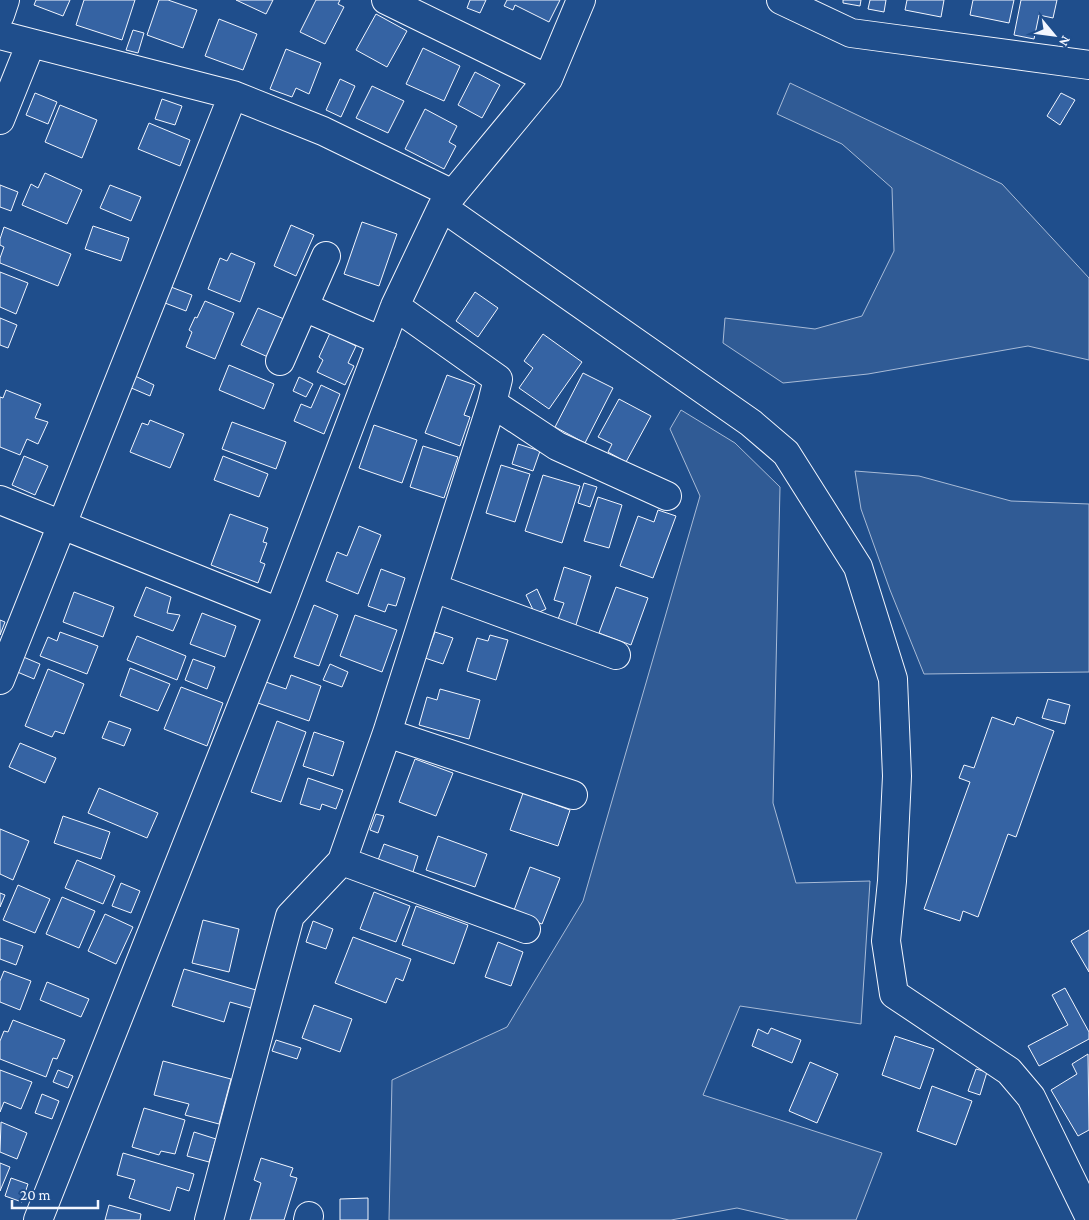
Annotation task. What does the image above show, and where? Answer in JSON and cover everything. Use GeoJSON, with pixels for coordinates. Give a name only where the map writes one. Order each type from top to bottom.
{"type":"FeatureCollection","features":[{"type":"Feature","properties":{"kind":"street"},"geometry":{"type":"LineString","coordinates":[[0,15],[5,0]]}},
{"type":"Feature","properties":{"kind":"street"},"geometry":{"type":"LineString","coordinates":[[386,0],[548,79]]}},
{"type":"Feature","properties":{"kind":"street"},"geometry":{"type":"LineString","coordinates":[[38,1220],[279,612],[395,306],[448,201],[548,79],[581,0]]}},
{"type":"Feature","properties":{"kind":"street"},"geometry":{"type":"LineString","coordinates":[[781,0],[851,33],[1089,65]]}},
{"type":"Feature","properties":{"kind":"street"},"geometry":{"type":"LineString","coordinates":[[0,35],[233,95],[322,132],[448,201],[751,423],[786,453],[858,567],[893,679],[897,776],[892,881],[886,941],[894,994],[1009,1071],[1030,1097],[1089,1216]]}},
{"type":"Feature","properties":{"kind":"street"},"geometry":{"type":"LineString","coordinates":[[0,120],[31,42]]}},
{"type":"Feature","properties":{"kind":"street"},"geometry":{"type":"LineString","coordinates":[[0,680],[233,95]]}},
{"type":"Feature","properties":{"kind":"street"},"geometry":{"type":"LineString","coordinates":[[280,361],[326,256]]}},
{"type":"Feature","properties":{"kind":"street"},"geometry":{"type":"LineString","coordinates":[[209,1220],[290,916],[342,861],[387,733],[434,588],[498,379],[395,306]]}},
{"type":"Feature","properties":{"kind":"street"},"geometry":{"type":"LineString","coordinates":[[304,307],[382,341]]}},
{"type":"Feature","properties":{"kind":"street"},"geometry":{"type":"LineString","coordinates":[[492,403],[557,446],[667,496]]}},
{"type":"Feature","properties":{"kind":"street"},"geometry":{"type":"LineString","coordinates":[[0,500],[279,612]]}},
{"type":"Feature","properties":{"kind":"street"},"geometry":{"type":"LineString","coordinates":[[434,588],[616,655]]}},
{"type":"Feature","properties":{"kind":"street"},"geometry":{"type":"LineString","coordinates":[[387,733],[572,795]]}},
{"type":"Feature","properties":{"kind":"street"},"geometry":{"type":"LineString","coordinates":[[342,861],[526,929]]}},
{"type":"Feature","properties":{"kind":"shaded area"},"geometry":{"type":"Polygon","coordinates":[[[790,83],[1002,184],[1089,278],[1089,360],[1028,346],[868,374],[783,383],[723,343],[725,318],[815,329],[862,316],[894,251],[892,188],[842,144],[777,114],[790,83]]]}},
{"type":"Feature","properties":{"kind":"shaded area"},"geometry":{"type":"Polygon","coordinates":[[[681,410],[735,443],[780,487],[773,803],[796,883],[870,881],[861,1024],[740,1006],[703,1095],[882,1153],[856,1220],[789,1220],[737,1208],[671,1220],[389,1220],[392,1080],[507,1027],[583,901],[700,496],[670,429],[681,410]]]}},
{"type":"Feature","properties":{"kind":"shaded area"},"geometry":{"type":"Polygon","coordinates":[[[855,471],[919,476],[1011,501],[1089,504],[1089,672],[924,674],[890,590],[861,509],[855,471]]]}},
{"type":"Feature","properties":{"kind":"building"},"geometry":{"type":"Polygon","coordinates":[[[36,0],[70,0],[63,16],[34,5],[36,0]]]}},
{"type":"Feature","properties":{"kind":"building"},"geometry":{"type":"Polygon","coordinates":[[[84,0],[135,0],[122,40],[76,25],[84,0]]]}},
{"type":"Feature","properties":{"kind":"building"},"geometry":{"type":"Polygon","coordinates":[[[159,0],[168,0],[197,10],[183,48],[147,35],[159,0]]]}},
{"type":"Feature","properties":{"kind":"building"},"geometry":{"type":"Polygon","coordinates":[[[236,0],[273,0],[266,14],[236,0]]]}},
{"type":"Feature","properties":{"kind":"building"},"geometry":{"type":"Polygon","coordinates":[[[316,0],[340,0],[338,4],[344,7],[325,44],[300,32],[316,0]]]}},
{"type":"Feature","properties":{"kind":"building"},"geometry":{"type":"Polygon","coordinates":[[[470,0],[486,0],[480,13],[467,8],[470,0]]]}},
{"type":"Feature","properties":{"kind":"building"},"geometry":{"type":"Polygon","coordinates":[[[507,0],[560,0],[549,22],[515,5],[513,10],[504,6],[507,0]]]}},
{"type":"Feature","properties":{"kind":"building"},"geometry":{"type":"Polygon","coordinates":[[[843,0],[861,0],[860,6],[843,3],[843,0]]]}},
{"type":"Feature","properties":{"kind":"building"},"geometry":{"type":"Polygon","coordinates":[[[870,0],[886,0],[884,12],[868,9],[870,0]]]}},
{"type":"Feature","properties":{"kind":"building"},"geometry":{"type":"Polygon","coordinates":[[[907,0],[944,0],[941,17],[905,10],[907,0]]]}},
{"type":"Feature","properties":{"kind":"building"},"geometry":{"type":"Polygon","coordinates":[[[973,0],[1014,0],[1009,23],[970,15],[973,0]]]}},
{"type":"Feature","properties":{"kind":"building"},"geometry":{"type":"Polygon","coordinates":[[[1021,0],[1057,0],[1053,18],[1039,15],[1034,39],[1014,35],[1021,0]]]}},
{"type":"Feature","properties":{"kind":"building"},"geometry":{"type":"Polygon","coordinates":[[[376,14],[407,31],[387,67],[356,50],[376,14]]]}},
{"type":"Feature","properties":{"kind":"building"},"geometry":{"type":"Polygon","coordinates":[[[219,19],[257,34],[243,70],[205,56],[219,19]]]}},
{"type":"Feature","properties":{"kind":"building"},"geometry":{"type":"Polygon","coordinates":[[[133,30],[144,33],[138,53],[126,50],[133,30]]]}},
{"type":"Feature","properties":{"kind":"building"},"geometry":{"type":"Polygon","coordinates":[[[423,48],[460,66],[444,101],[406,84],[423,48]]]}},
{"type":"Feature","properties":{"kind":"building"},"geometry":{"type":"Polygon","coordinates":[[[286,49],[321,63],[309,94],[296,88],[292,97],[270,89],[286,49]]]}},
{"type":"Feature","properties":{"kind":"building"},"geometry":{"type":"Polygon","coordinates":[[[475,72],[500,85],[482,118],[458,105],[475,72]]]}},
{"type":"Feature","properties":{"kind":"building"},"geometry":{"type":"Polygon","coordinates":[[[340,79],[355,86],[341,117],[326,110],[340,79]]]}},
{"type":"Feature","properties":{"kind":"building"},"geometry":{"type":"Polygon","coordinates":[[[372,86],[404,101],[388,133],[356,118],[372,86]]]}},
{"type":"Feature","properties":{"kind":"building"},"geometry":{"type":"Polygon","coordinates":[[[35,93],[57,102],[48,124],[26,115],[35,93]]]}},
{"type":"Feature","properties":{"kind":"building"},"geometry":{"type":"Polygon","coordinates":[[[1061,93],[1075,100],[1060,125],[1047,116],[1061,93]]]}},
{"type":"Feature","properties":{"kind":"building"},"geometry":{"type":"Polygon","coordinates":[[[162,99],[182,106],[175,125],[155,119],[162,99]]]}},
{"type":"Feature","properties":{"kind":"building"},"geometry":{"type":"Polygon","coordinates":[[[60,105],[97,120],[82,158],[45,142],[60,105]]]}},
{"type":"Feature","properties":{"kind":"building"},"geometry":{"type":"Polygon","coordinates":[[[425,109],[457,126],[449,142],[456,146],[444,169],[405,149],[425,109]]]}},
{"type":"Feature","properties":{"kind":"building"},"geometry":{"type":"Polygon","coordinates":[[[149,123],[190,140],[180,166],[138,149],[149,123]]]}},
{"type":"Feature","properties":{"kind":"building"},"geometry":{"type":"Polygon","coordinates":[[[45,173],[82,190],[67,224],[22,205],[31,184],[38,188],[45,173]]]}},
{"type":"Feature","properties":{"kind":"building"},"geometry":{"type":"Polygon","coordinates":[[[0,185],[18,192],[11,211],[0,207],[0,185]]]}},
{"type":"Feature","properties":{"kind":"building"},"geometry":{"type":"Polygon","coordinates":[[[110,185],[141,197],[131,221],[100,208],[110,185]]]}},
{"type":"Feature","properties":{"kind":"building"},"geometry":{"type":"Polygon","coordinates":[[[362,222],[397,234],[379,286],[344,274],[362,222]]]}},
{"type":"Feature","properties":{"kind":"building"},"geometry":{"type":"Polygon","coordinates":[[[291,225],[314,235],[296,276],[274,266],[291,225]]]}},
{"type":"Feature","properties":{"kind":"building"},"geometry":{"type":"Polygon","coordinates":[[[93,226],[129,238],[121,261],[85,249],[93,226]]]}},
{"type":"Feature","properties":{"kind":"building"},"geometry":{"type":"Polygon","coordinates":[[[4,227],[71,254],[58,286],[0,263],[4,247],[0,245],[0,239],[4,227]]]}},
{"type":"Feature","properties":{"kind":"building"},"geometry":{"type":"Polygon","coordinates":[[[231,253],[255,263],[240,302],[208,289],[220,258],[227,261],[231,253]]]}},
{"type":"Feature","properties":{"kind":"building"},"geometry":{"type":"Polygon","coordinates":[[[0,272],[28,283],[16,314],[0,307],[0,272]]]}},
{"type":"Feature","properties":{"kind":"building"},"geometry":{"type":"Polygon","coordinates":[[[171,287],[192,295],[186,311],[165,303],[171,287]]]}},
{"type":"Feature","properties":{"kind":"building"},"geometry":{"type":"Polygon","coordinates":[[[475,292],[498,308],[478,337],[456,321],[475,292]]]}},
{"type":"Feature","properties":{"kind":"building"},"geometry":{"type":"Polygon","coordinates":[[[205,301],[234,313],[215,359],[186,347],[192,332],[189,330],[205,301]]]}},
{"type":"Feature","properties":{"kind":"building"},"geometry":{"type":"Polygon","coordinates":[[[258,308],[284,319],[268,357],[241,345],[258,308]]]}},
{"type":"Feature","properties":{"kind":"building"},"geometry":{"type":"Polygon","coordinates":[[[0,318],[17,325],[8,348],[0,345],[0,318]]]}},
{"type":"Feature","properties":{"kind":"building"},"geometry":{"type":"Polygon","coordinates":[[[330,333],[356,346],[348,363],[354,366],[345,385],[317,372],[323,360],[319,357],[330,333]]]}},
{"type":"Feature","properties":{"kind":"building"},"geometry":{"type":"Polygon","coordinates":[[[543,334],[582,362],[549,409],[519,388],[533,368],[524,361],[543,334]]]}},
{"type":"Feature","properties":{"kind":"building"},"geometry":{"type":"Polygon","coordinates":[[[229,365],[274,384],[264,409],[219,390],[229,365]]]}},
{"type":"Feature","properties":{"kind":"building"},"geometry":{"type":"Polygon","coordinates":[[[583,373],[613,388],[585,443],[555,427],[583,373]]]}},
{"type":"Feature","properties":{"kind":"building"},"geometry":{"type":"Polygon","coordinates":[[[133,375],[154,385],[150,396],[129,387],[133,375]]]}},
{"type":"Feature","properties":{"kind":"building"},"geometry":{"type":"Polygon","coordinates":[[[447,375],[475,385],[464,415],[470,417],[460,446],[425,433],[447,375]]]}},
{"type":"Feature","properties":{"kind":"building"},"geometry":{"type":"Polygon","coordinates":[[[299,377],[313,384],[306,397],[293,391],[299,377]]]}},
{"type":"Feature","properties":{"kind":"building"},"geometry":{"type":"Polygon","coordinates":[[[321,385],[340,394],[324,434],[294,421],[301,404],[311,408],[321,385]]]}},
{"type":"Feature","properties":{"kind":"building"},"geometry":{"type":"Polygon","coordinates":[[[6,390],[41,404],[35,418],[48,422],[38,444],[27,439],[20,455],[0,447],[0,397],[3,398],[6,390]]]}},
{"type":"Feature","properties":{"kind":"building"},"geometry":{"type":"Polygon","coordinates":[[[619,399],[651,416],[626,462],[608,452],[612,444],[598,437],[619,399]]]}},
{"type":"Feature","properties":{"kind":"building"},"geometry":{"type":"Polygon","coordinates":[[[150,420],[184,434],[170,468],[130,452],[142,423],[148,425],[150,420]]]}},
{"type":"Feature","properties":{"kind":"building"},"geometry":{"type":"Polygon","coordinates":[[[232,422],[286,442],[276,469],[222,449],[232,422]]]}},
{"type":"Feature","properties":{"kind":"building"},"geometry":{"type":"Polygon","coordinates":[[[374,425],[417,440],[402,483],[359,468],[374,425]]]}},
{"type":"Feature","properties":{"kind":"building"},"geometry":{"type":"Polygon","coordinates":[[[518,444],[540,451],[533,471],[512,464],[518,444]]]}},
{"type":"Feature","properties":{"kind":"building"},"geometry":{"type":"Polygon","coordinates":[[[423,446],[458,457],[444,498],[410,487],[423,446]]]}},
{"type":"Feature","properties":{"kind":"building"},"geometry":{"type":"Polygon","coordinates":[[[24,456],[48,466],[35,495],[12,485],[24,456]]]}},
{"type":"Feature","properties":{"kind":"building"},"geometry":{"type":"Polygon","coordinates":[[[223,456],[268,474],[259,497],[214,480],[223,456]]]}},
{"type":"Feature","properties":{"kind":"building"},"geometry":{"type":"Polygon","coordinates":[[[501,465],[530,474],[515,522],[486,513],[501,465]]]}},
{"type":"Feature","properties":{"kind":"building"},"geometry":{"type":"Polygon","coordinates":[[[543,475],[580,486],[562,543],[525,531],[543,475]]]}},
{"type":"Feature","properties":{"kind":"building"},"geometry":{"type":"Polygon","coordinates":[[[584,483],[597,487],[590,507],[578,503],[584,483]]]}},
{"type":"Feature","properties":{"kind":"building"},"geometry":{"type":"Polygon","coordinates":[[[598,497],[622,505],[609,548],[584,541],[598,497]]]}},
{"type":"Feature","properties":{"kind":"building"},"geometry":{"type":"Polygon","coordinates":[[[658,510],[676,516],[653,578],[620,566],[638,516],[654,522],[658,510]]]}},
{"type":"Feature","properties":{"kind":"building"},"geometry":{"type":"Polygon","coordinates":[[[230,514],[268,528],[263,542],[267,543],[260,562],[265,564],[258,583],[211,565],[230,514]]]}},
{"type":"Feature","properties":{"kind":"building"},"geometry":{"type":"Polygon","coordinates":[[[359,526],[381,535],[358,594],[326,581],[337,552],[347,556],[359,526]]]}},
{"type":"Feature","properties":{"kind":"building"},"geometry":{"type":"Polygon","coordinates":[[[564,567],[591,576],[575,628],[557,622],[564,603],[554,600],[564,567]]]}},
{"type":"Feature","properties":{"kind":"building"},"geometry":{"type":"Polygon","coordinates":[[[381,569],[405,578],[396,606],[388,604],[385,612],[368,606],[381,569]]]}},
{"type":"Feature","properties":{"kind":"building"},"geometry":{"type":"Polygon","coordinates":[[[146,587],[171,597],[167,613],[180,615],[173,631],[134,616],[146,587]]]}},
{"type":"Feature","properties":{"kind":"building"},"geometry":{"type":"Polygon","coordinates":[[[616,587],[648,598],[631,645],[599,633],[616,587]]]}},
{"type":"Feature","properties":{"kind":"building"},"geometry":{"type":"Polygon","coordinates":[[[537,589],[546,609],[535,614],[526,595],[537,589]]]}},
{"type":"Feature","properties":{"kind":"building"},"geometry":{"type":"Polygon","coordinates":[[[74,592],[114,607],[103,637],[63,622],[74,592]]]}},
{"type":"Feature","properties":{"kind":"building"},"geometry":{"type":"Polygon","coordinates":[[[314,605],[338,615],[319,666],[294,657],[314,605]]]}},
{"type":"Feature","properties":{"kind":"building"},"geometry":{"type":"Polygon","coordinates":[[[202,613],[236,626],[225,657],[190,644],[202,613]]]}},
{"type":"Feature","properties":{"kind":"building"},"geometry":{"type":"Polygon","coordinates":[[[355,615],[397,630],[382,672],[340,656],[355,615]]]}},
{"type":"Feature","properties":{"kind":"building"},"geometry":{"type":"Polygon","coordinates":[[[0,620],[5,622],[0,635],[0,620]]]}},
{"type":"Feature","properties":{"kind":"building"},"geometry":{"type":"Polygon","coordinates":[[[60,632],[98,646],[87,674],[40,656],[48,637],[57,641],[60,632]]]}},
{"type":"Feature","properties":{"kind":"building"},"geometry":{"type":"Polygon","coordinates":[[[435,632],[453,638],[443,664],[425,658],[435,632]]]}},
{"type":"Feature","properties":{"kind":"building"},"geometry":{"type":"Polygon","coordinates":[[[490,635],[508,640],[496,680],[467,671],[477,638],[488,641],[490,635]]]}},
{"type":"Feature","properties":{"kind":"building"},"geometry":{"type":"Polygon","coordinates":[[[137,636],[186,656],[177,680],[127,660],[137,636]]]}},
{"type":"Feature","properties":{"kind":"building"},"geometry":{"type":"Polygon","coordinates":[[[21,656],[40,664],[34,679],[15,671],[21,656]]]}},
{"type":"Feature","properties":{"kind":"building"},"geometry":{"type":"Polygon","coordinates":[[[193,659],[215,667],[207,689],[185,680],[193,659]]]}},
{"type":"Feature","properties":{"kind":"building"},"geometry":{"type":"Polygon","coordinates":[[[330,664],[348,672],[342,687],[323,680],[330,664]]]}},
{"type":"Feature","properties":{"kind":"building"},"geometry":{"type":"Polygon","coordinates":[[[130,668],[170,684],[158,711],[120,696],[130,668]]]}},
{"type":"Feature","properties":{"kind":"building"},"geometry":{"type":"Polygon","coordinates":[[[48,669],[84,684],[64,734],[55,731],[52,737],[25,726],[48,669]]]}},
{"type":"Feature","properties":{"kind":"building"},"geometry":{"type":"Polygon","coordinates":[[[291,675],[321,686],[309,721],[258,703],[266,682],[286,689],[291,675]]]}},
{"type":"Feature","properties":{"kind":"building"},"geometry":{"type":"Polygon","coordinates":[[[181,687],[223,703],[207,746],[164,729],[181,687]]]}},
{"type":"Feature","properties":{"kind":"building"},"geometry":{"type":"Polygon","coordinates":[[[440,689],[480,700],[469,739],[419,725],[427,697],[437,700],[440,689]]]}},
{"type":"Feature","properties":{"kind":"building"},"geometry":{"type":"Polygon","coordinates":[[[1048,699],[1070,705],[1065,724],[1042,718],[1048,699]]]}},
{"type":"Feature","properties":{"kind":"building"},"geometry":{"type":"Polygon","coordinates":[[[992,717],[1014,725],[1017,717],[1054,731],[1016,837],[1008,834],[978,917],[963,911],[960,921],[924,909],[970,782],[959,778],[964,765],[974,768],[992,717]]]}},
{"type":"Feature","properties":{"kind":"building"},"geometry":{"type":"Polygon","coordinates":[[[109,721],[131,729],[124,746],[102,738],[109,721]]]}},
{"type":"Feature","properties":{"kind":"building"},"geometry":{"type":"Polygon","coordinates":[[[277,721],[306,732],[281,802],[251,792],[277,721]]]}},
{"type":"Feature","properties":{"kind":"building"},"geometry":{"type":"Polygon","coordinates":[[[314,732],[344,742],[333,776],[303,766],[314,732]]]}},
{"type":"Feature","properties":{"kind":"building"},"geometry":{"type":"Polygon","coordinates":[[[20,743],[56,758],[45,783],[9,767],[20,743]]]}},
{"type":"Feature","properties":{"kind":"building"},"geometry":{"type":"Polygon","coordinates":[[[415,759],[453,773],[436,816],[399,802],[415,759]]]}},
{"type":"Feature","properties":{"kind":"building"},"geometry":{"type":"Polygon","coordinates":[[[308,778],[343,790],[336,809],[322,804],[320,810],[300,804],[308,778]]]}},
{"type":"Feature","properties":{"kind":"building"},"geometry":{"type":"Polygon","coordinates":[[[99,788],[158,813],[147,838],[88,813],[99,788]]]}},
{"type":"Feature","properties":{"kind":"building"},"geometry":{"type":"Polygon","coordinates":[[[523,793],[570,810],[558,846],[510,830],[523,793]]]}},
{"type":"Feature","properties":{"kind":"building"},"geometry":{"type":"Polygon","coordinates":[[[376,814],[384,816],[378,833],[370,830],[376,814]]]}},
{"type":"Feature","properties":{"kind":"building"},"geometry":{"type":"Polygon","coordinates":[[[63,816],[110,832],[101,859],[54,843],[63,816]]]}},
{"type":"Feature","properties":{"kind":"building"},"geometry":{"type":"Polygon","coordinates":[[[0,829],[29,841],[13,880],[0,874],[0,829]]]}},
{"type":"Feature","properties":{"kind":"building"},"geometry":{"type":"Polygon","coordinates":[[[438,836],[487,854],[475,887],[426,870],[438,836]]]}},
{"type":"Feature","properties":{"kind":"building"},"geometry":{"type":"Polygon","coordinates":[[[384,844],[418,856],[412,875],[377,863],[384,844]]]}},
{"type":"Feature","properties":{"kind":"building"},"geometry":{"type":"Polygon","coordinates":[[[77,860],[115,876],[103,904],[65,888],[77,860]]]}},
{"type":"Feature","properties":{"kind":"building"},"geometry":{"type":"Polygon","coordinates":[[[530,867],[560,878],[542,924],[513,913],[530,867]]]}},
{"type":"Feature","properties":{"kind":"building"},"geometry":{"type":"Polygon","coordinates":[[[121,883],[140,891],[131,913],[112,906],[121,883]]]}},
{"type":"Feature","properties":{"kind":"building"},"geometry":{"type":"Polygon","coordinates":[[[18,885],[50,899],[35,933],[3,920],[18,885]]]}},
{"type":"Feature","properties":{"kind":"building"},"geometry":{"type":"Polygon","coordinates":[[[374,892],[410,906],[396,942],[360,929],[374,892]]]}},
{"type":"Feature","properties":{"kind":"building"},"geometry":{"type":"Polygon","coordinates":[[[0,893],[5,895],[0,907],[0,893]]]}},
{"type":"Feature","properties":{"kind":"building"},"geometry":{"type":"Polygon","coordinates":[[[62,897],[95,911],[79,948],[46,934],[62,897]]]}},
{"type":"Feature","properties":{"kind":"building"},"geometry":{"type":"Polygon","coordinates":[[[416,906],[468,925],[454,964],[402,945],[416,906]]]}},
{"type":"Feature","properties":{"kind":"building"},"geometry":{"type":"Polygon","coordinates":[[[105,914],[133,927],[116,964],[88,951],[105,914]]]}},
{"type":"Feature","properties":{"kind":"building"},"geometry":{"type":"Polygon","coordinates":[[[203,920],[239,929],[229,972],[192,963],[203,920]]]}},
{"type":"Feature","properties":{"kind":"building"},"geometry":{"type":"Polygon","coordinates":[[[313,921],[333,929],[326,949],[306,942],[313,921]]]}},
{"type":"Feature","properties":{"kind":"building"},"geometry":{"type":"Polygon","coordinates":[[[1089,930],[1089,972],[1071,941],[1089,930]]]}},
{"type":"Feature","properties":{"kind":"building"},"geometry":{"type":"Polygon","coordinates":[[[353,937],[411,959],[403,981],[396,978],[386,1003],[335,983],[353,937]]]}},
{"type":"Feature","properties":{"kind":"building"},"geometry":{"type":"Polygon","coordinates":[[[0,938],[23,946],[16,965],[0,959],[0,938]]]}},
{"type":"Feature","properties":{"kind":"building"},"geometry":{"type":"Polygon","coordinates":[[[498,942],[523,952],[511,986],[485,977],[498,942]]]}},
{"type":"Feature","properties":{"kind":"building"},"geometry":{"type":"Polygon","coordinates":[[[184,969],[256,990],[251,1008],[230,1002],[224,1022],[172,1006],[184,969]]]}},
{"type":"Feature","properties":{"kind":"building"},"geometry":{"type":"Polygon","coordinates":[[[4,971],[31,981],[20,1010],[0,1002],[0,981],[4,971]]]}},
{"type":"Feature","properties":{"kind":"building"},"geometry":{"type":"Polygon","coordinates":[[[47,982],[89,999],[81,1017],[40,1000],[47,982]]]}},
{"type":"Feature","properties":{"kind":"building"},"geometry":{"type":"Polygon","coordinates":[[[1065,988],[1089,1032],[1089,1039],[1039,1066],[1028,1046],[1068,1025],[1052,995],[1065,988]]]}},
{"type":"Feature","properties":{"kind":"building"},"geometry":{"type":"Polygon","coordinates":[[[314,1005],[352,1019],[340,1052],[302,1038],[314,1005]]]}},
{"type":"Feature","properties":{"kind":"building"},"geometry":{"type":"Polygon","coordinates":[[[13,1020],[65,1040],[57,1059],[53,1058],[46,1077],[0,1059],[0,1041],[4,1031],[8,1032],[13,1020]]]}},
{"type":"Feature","properties":{"kind":"building"},"geometry":{"type":"Polygon","coordinates":[[[771,1028],[801,1040],[792,1063],[752,1046],[758,1029],[768,1034],[771,1028]]]}},
{"type":"Feature","properties":{"kind":"building"},"geometry":{"type":"Polygon","coordinates":[[[895,1036],[934,1049],[920,1089],[882,1075],[895,1036]]]}},
{"type":"Feature","properties":{"kind":"building"},"geometry":{"type":"Polygon","coordinates":[[[276,1040],[301,1048],[297,1059],[272,1051],[276,1040]]]}},
{"type":"Feature","properties":{"kind":"building"},"geometry":{"type":"Polygon","coordinates":[[[1088,1054],[1089,1130],[1078,1136],[1051,1090],[1077,1074],[1072,1064],[1088,1054]]]}},
{"type":"Feature","properties":{"kind":"building"},"geometry":{"type":"Polygon","coordinates":[[[163,1061],[231,1079],[219,1124],[185,1115],[189,1104],[154,1095],[163,1061]]]}},
{"type":"Feature","properties":{"kind":"building"},"geometry":{"type":"Polygon","coordinates":[[[810,1062],[838,1074],[817,1123],[789,1111],[810,1062]]]}},
{"type":"Feature","properties":{"kind":"building"},"geometry":{"type":"Polygon","coordinates":[[[976,1069],[987,1072],[980,1095],[968,1091],[976,1069]]]}},
{"type":"Feature","properties":{"kind":"building"},"geometry":{"type":"Polygon","coordinates":[[[0,1070],[32,1082],[21,1109],[4,1102],[0,1112],[0,1070]]]}},
{"type":"Feature","properties":{"kind":"building"},"geometry":{"type":"Polygon","coordinates":[[[58,1070],[73,1076],[68,1088],[53,1082],[58,1070]]]}},
{"type":"Feature","properties":{"kind":"building"},"geometry":{"type":"Polygon","coordinates":[[[932,1086],[972,1101],[956,1145],[917,1131],[932,1086]]]}},
{"type":"Feature","properties":{"kind":"building"},"geometry":{"type":"Polygon","coordinates":[[[42,1094],[59,1101],[52,1119],[35,1113],[42,1094]]]}},
{"type":"Feature","properties":{"kind":"building"},"geometry":{"type":"Polygon","coordinates":[[[144,1108],[185,1120],[175,1154],[161,1151],[159,1155],[132,1147],[144,1108]]]}},
{"type":"Feature","properties":{"kind":"building"},"geometry":{"type":"Polygon","coordinates":[[[1,1122],[27,1133],[17,1159],[0,1152],[1,1122]]]}},
{"type":"Feature","properties":{"kind":"building"},"geometry":{"type":"Polygon","coordinates":[[[194,1132],[216,1139],[209,1162],[187,1156],[194,1132]]]}},
{"type":"Feature","properties":{"kind":"building"},"geometry":{"type":"Polygon","coordinates":[[[123,1153],[194,1174],[189,1191],[177,1187],[170,1211],[129,1198],[135,1180],[117,1175],[123,1153]]]}},
{"type":"Feature","properties":{"kind":"building"},"geometry":{"type":"Polygon","coordinates":[[[261,1158],[293,1168],[290,1176],[297,1178],[284,1220],[250,1220],[261,1183],[254,1180],[261,1158]]]}},
{"type":"Feature","properties":{"kind":"building"},"geometry":{"type":"Polygon","coordinates":[[[0,1163],[10,1167],[0,1191],[0,1163]]]}},
{"type":"Feature","properties":{"kind":"building"},"geometry":{"type":"Polygon","coordinates":[[[11,1178],[28,1184],[22,1202],[5,1196],[11,1178]]]}},
{"type":"Feature","properties":{"kind":"building"},"geometry":{"type":"Polygon","coordinates":[[[368,1198],[368,1220],[340,1220],[340,1199],[368,1198]]]}},
{"type":"Feature","properties":{"kind":"building"},"geometry":{"type":"Polygon","coordinates":[[[109,1205],[141,1214],[140,1220],[105,1220],[109,1205]]]}}]}
